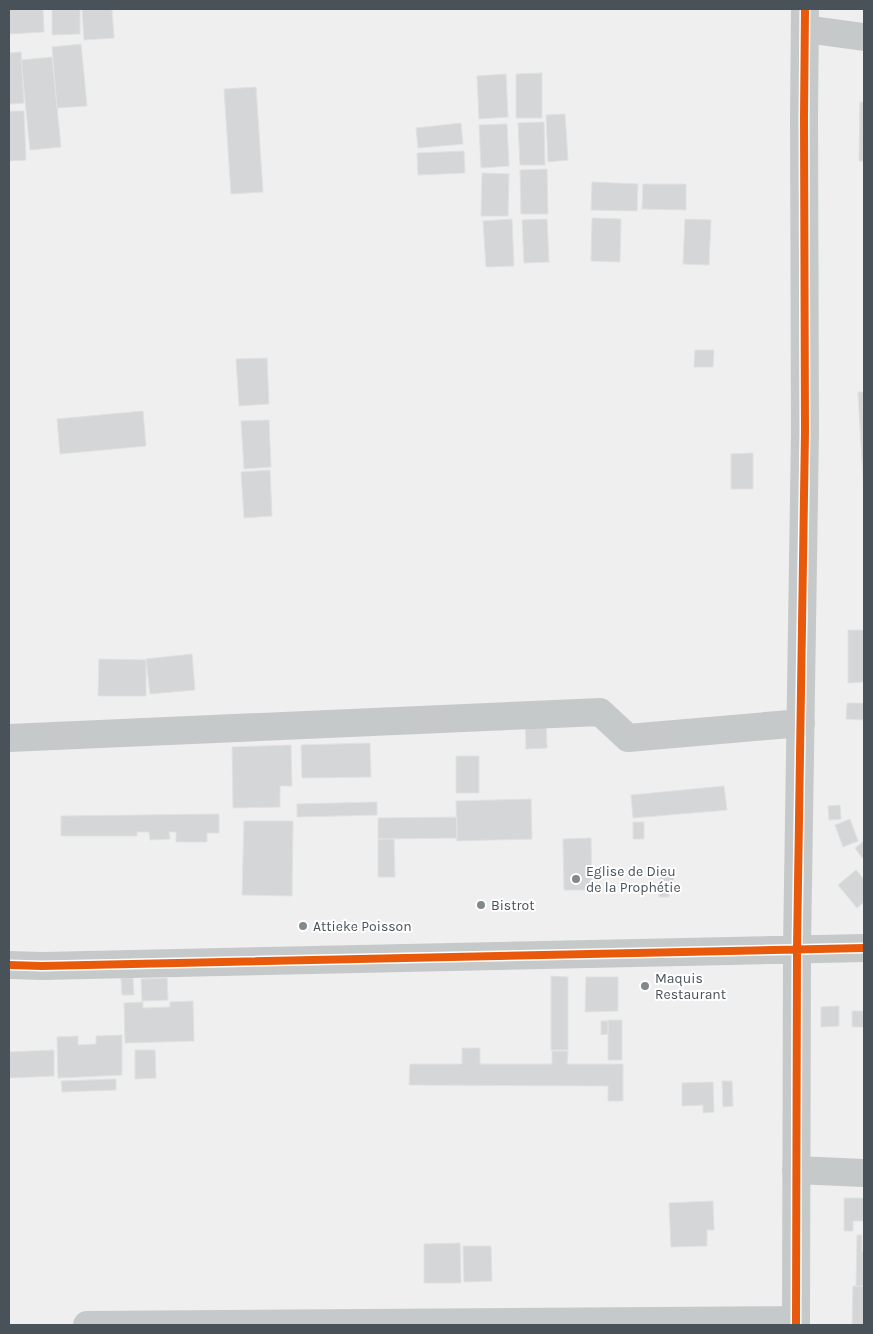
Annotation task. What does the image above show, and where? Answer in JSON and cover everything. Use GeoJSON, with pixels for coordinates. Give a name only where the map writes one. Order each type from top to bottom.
{"type":"FeatureCollection","features":[{"type":"Feature","properties":{"kind":"street"},"geometry":{"type":"LineString","coordinates":[[88,1325],[796,1323],[797,948],[805,432],[805,19],[864,36]]}},
{"type":"Feature","properties":{"kind":"street"},"geometry":{"type":"LineString","coordinates":[[9,738],[600,712],[628,738],[801,723]]}},
{"type":"Feature","properties":{"kind":"street"},"geometry":{"type":"LineString","coordinates":[[9,965],[42,966],[864,948]]}},
{"type":"Feature","properties":{"kind":"street"},"geometry":{"type":"LineString","coordinates":[[796,1170],[864,1173]]}},
{"type":"Feature","properties":{"kind":"building"},"geometry":{"type":"Polygon","coordinates":[[[9,9],[43,9],[44,32],[9,34],[9,9]]]}},
{"type":"Feature","properties":{"kind":"building"},"geometry":{"type":"Polygon","coordinates":[[[52,9],[80,9],[80,34],[52,35],[52,9]]]}},
{"type":"Feature","properties":{"kind":"building"},"geometry":{"type":"Polygon","coordinates":[[[82,9],[112,9],[114,38],[84,40],[82,9]]]}},
{"type":"Feature","properties":{"kind":"building"},"geometry":{"type":"Polygon","coordinates":[[[81,44],[87,106],[57,108],[52,47],[81,44]]]}},
{"type":"Feature","properties":{"kind":"building"},"geometry":{"type":"Polygon","coordinates":[[[21,52],[24,103],[9,104],[9,53],[21,52]]]}},
{"type":"Feature","properties":{"kind":"building"},"geometry":{"type":"Polygon","coordinates":[[[52,57],[61,147],[30,150],[21,60],[52,57]]]}},
{"type":"Feature","properties":{"kind":"building"},"geometry":{"type":"Polygon","coordinates":[[[542,73],[542,118],[516,118],[516,74],[542,73]]]}},
{"type":"Feature","properties":{"kind":"building"},"geometry":{"type":"Polygon","coordinates":[[[506,74],[508,117],[479,119],[477,76],[506,74]]]}},
{"type":"Feature","properties":{"kind":"building"},"geometry":{"type":"Polygon","coordinates":[[[256,87],[263,192],[231,194],[224,89],[256,87]]]}},
{"type":"Feature","properties":{"kind":"building"},"geometry":{"type":"Polygon","coordinates":[[[860,102],[864,102],[864,161],[859,161],[860,102]]]}},
{"type":"Feature","properties":{"kind":"building"},"geometry":{"type":"Polygon","coordinates":[[[9,111],[24,111],[26,160],[9,161],[9,111]]]}},
{"type":"Feature","properties":{"kind":"building"},"geometry":{"type":"Polygon","coordinates":[[[565,114],[568,160],[548,162],[546,115],[565,114]]]}},
{"type":"Feature","properties":{"kind":"building"},"geometry":{"type":"Polygon","coordinates":[[[544,122],[545,165],[520,165],[518,123],[544,122]]]}},
{"type":"Feature","properties":{"kind":"building"},"geometry":{"type":"Polygon","coordinates":[[[461,123],[463,144],[418,148],[416,128],[461,123]]]}},
{"type":"Feature","properties":{"kind":"building"},"geometry":{"type":"Polygon","coordinates":[[[507,124],[509,166],[481,168],[479,125],[507,124]]]}},
{"type":"Feature","properties":{"kind":"building"},"geometry":{"type":"Polygon","coordinates":[[[464,151],[465,173],[418,175],[417,153],[464,151]]]}},
{"type":"Feature","properties":{"kind":"building"},"geometry":{"type":"Polygon","coordinates":[[[547,169],[548,214],[521,214],[520,170],[547,169]]]}},
{"type":"Feature","properties":{"kind":"building"},"geometry":{"type":"Polygon","coordinates":[[[482,173],[509,174],[508,216],[481,216],[482,173]]]}},
{"type":"Feature","properties":{"kind":"building"},"geometry":{"type":"Polygon","coordinates":[[[592,182],[638,184],[637,211],[591,210],[592,182]]]}},
{"type":"Feature","properties":{"kind":"building"},"geometry":{"type":"Polygon","coordinates":[[[643,184],[686,184],[686,210],[642,209],[643,184]]]}},
{"type":"Feature","properties":{"kind":"building"},"geometry":{"type":"Polygon","coordinates":[[[592,218],[621,219],[620,262],[591,261],[592,218]]]}},
{"type":"Feature","properties":{"kind":"building"},"geometry":{"type":"Polygon","coordinates":[[[512,219],[514,266],[486,267],[483,221],[512,219]]]}},
{"type":"Feature","properties":{"kind":"building"},"geometry":{"type":"Polygon","coordinates":[[[547,219],[549,262],[524,263],[522,220],[547,219]]]}},
{"type":"Feature","properties":{"kind":"building"},"geometry":{"type":"Polygon","coordinates":[[[685,219],[711,220],[709,265],[683,264],[685,219]]]}},
{"type":"Feature","properties":{"kind":"building"},"geometry":{"type":"Polygon","coordinates":[[[695,350],[714,350],[713,367],[694,367],[695,350]]]}},
{"type":"Feature","properties":{"kind":"building"},"geometry":{"type":"Polygon","coordinates":[[[267,358],[269,404],[239,406],[236,359],[267,358]]]}},
{"type":"Feature","properties":{"kind":"building"},"geometry":{"type":"Polygon","coordinates":[[[858,392],[864,392],[864,496],[858,392]]]}},
{"type":"Feature","properties":{"kind":"building"},"geometry":{"type":"Polygon","coordinates":[[[143,411],[146,446],[60,454],[57,419],[143,411]]]}},
{"type":"Feature","properties":{"kind":"building"},"geometry":{"type":"Polygon","coordinates":[[[269,420],[271,467],[244,469],[241,421],[269,420]]]}},
{"type":"Feature","properties":{"kind":"building"},"geometry":{"type":"Polygon","coordinates":[[[753,453],[753,489],[731,489],[731,454],[753,453]]]}},
{"type":"Feature","properties":{"kind":"building"},"geometry":{"type":"Polygon","coordinates":[[[270,470],[272,516],[244,518],[241,472],[270,470]]]}},
{"type":"Feature","properties":{"kind":"building"},"geometry":{"type":"Polygon","coordinates":[[[848,630],[864,630],[864,682],[848,683],[848,630]]]}},
{"type":"Feature","properties":{"kind":"building"},"geometry":{"type":"Polygon","coordinates":[[[192,654],[195,690],[150,694],[146,659],[192,654]]]}},
{"type":"Feature","properties":{"kind":"building"},"geometry":{"type":"Polygon","coordinates":[[[99,659],[146,660],[146,696],[98,696],[99,659]]]}},
{"type":"Feature","properties":{"kind":"building"},"geometry":{"type":"Polygon","coordinates":[[[847,703],[864,703],[864,720],[846,719],[847,703]]]}},
{"type":"Feature","properties":{"kind":"building"},"geometry":{"type":"Polygon","coordinates":[[[546,718],[547,748],[526,749],[525,719],[546,718]]]}},
{"type":"Feature","properties":{"kind":"building"},"geometry":{"type":"Polygon","coordinates":[[[370,743],[371,777],[302,778],[301,745],[370,743]]]}},
{"type":"Feature","properties":{"kind":"building"},"geometry":{"type":"Polygon","coordinates":[[[291,745],[292,786],[280,786],[280,807],[233,808],[232,747],[291,745]]]}},
{"type":"Feature","properties":{"kind":"building"},"geometry":{"type":"Polygon","coordinates":[[[456,756],[479,756],[479,793],[456,793],[456,756]]]}},
{"type":"Feature","properties":{"kind":"building"},"geometry":{"type":"Polygon","coordinates":[[[724,786],[727,810],[633,818],[631,795],[724,786]]]}},
{"type":"Feature","properties":{"kind":"building"},"geometry":{"type":"Polygon","coordinates":[[[531,799],[532,839],[457,841],[456,801],[531,799]]]}},
{"type":"Feature","properties":{"kind":"building"},"geometry":{"type":"Polygon","coordinates":[[[377,802],[377,815],[297,817],[297,804],[377,802]]]}},
{"type":"Feature","properties":{"kind":"building"},"geometry":{"type":"Polygon","coordinates":[[[840,805],[841,819],[829,820],[828,806],[840,805]]]}},
{"type":"Feature","properties":{"kind":"building"},"geometry":{"type":"Polygon","coordinates":[[[219,814],[219,833],[207,833],[207,842],[176,842],[176,832],[169,832],[170,839],[150,840],[149,832],[137,832],[137,836],[61,836],[61,816],[219,814]]]}},
{"type":"Feature","properties":{"kind":"building"},"geometry":{"type":"Polygon","coordinates":[[[457,817],[457,838],[378,839],[378,818],[457,817]]]}},
{"type":"Feature","properties":{"kind":"building"},"geometry":{"type":"Polygon","coordinates":[[[850,819],[858,841],[843,847],[835,825],[850,819]]]}},
{"type":"Feature","properties":{"kind":"building"},"geometry":{"type":"Polygon","coordinates":[[[244,821],[293,821],[292,896],[242,895],[244,821]]]}},
{"type":"Feature","properties":{"kind":"building"},"geometry":{"type":"Polygon","coordinates":[[[633,822],[644,822],[644,839],[633,839],[633,822]]]}},
{"type":"Feature","properties":{"kind":"building"},"geometry":{"type":"Polygon","coordinates":[[[591,838],[592,890],[564,890],[563,839],[591,838]]]}},
{"type":"Feature","properties":{"kind":"building"},"geometry":{"type":"Polygon","coordinates":[[[378,839],[394,839],[395,877],[378,877],[378,839]]]}},
{"type":"Feature","properties":{"kind":"building"},"geometry":{"type":"Polygon","coordinates":[[[864,841],[864,856],[862,858],[855,848],[864,841]]]}},
{"type":"Feature","properties":{"kind":"building"},"geometry":{"type":"Polygon","coordinates":[[[856,870],[864,879],[864,902],[857,908],[838,885],[856,870]]]}},
{"type":"Feature","properties":{"kind":"building"},"geometry":{"type":"Polygon","coordinates":[[[660,872],[674,872],[673,885],[660,884],[660,872]]]}},
{"type":"Feature","properties":{"kind":"building"},"geometry":{"type":"Polygon","coordinates":[[[659,889],[669,889],[669,897],[659,897],[659,889]]]}},
{"type":"Feature","properties":{"kind":"building"},"geometry":{"type":"Polygon","coordinates":[[[551,976],[568,977],[568,1050],[551,1050],[551,976]]]}},
{"type":"Feature","properties":{"kind":"building"},"geometry":{"type":"Polygon","coordinates":[[[586,977],[618,977],[618,1011],[585,1012],[586,977]]]}},
{"type":"Feature","properties":{"kind":"building"},"geometry":{"type":"Polygon","coordinates":[[[121,978],[133,978],[134,995],[122,995],[121,978]]]}},
{"type":"Feature","properties":{"kind":"building"},"geometry":{"type":"Polygon","coordinates":[[[167,978],[168,1000],[142,1001],[141,979],[167,978]]]}},
{"type":"Feature","properties":{"kind":"building"},"geometry":{"type":"Polygon","coordinates":[[[193,1001],[194,1041],[125,1043],[124,1003],[143,1002],[143,1008],[170,1007],[170,1002],[193,1001]]]}},
{"type":"Feature","properties":{"kind":"building"},"geometry":{"type":"Polygon","coordinates":[[[839,1006],[839,1026],[821,1027],[821,1007],[839,1006]]]}},
{"type":"Feature","properties":{"kind":"building"},"geometry":{"type":"Polygon","coordinates":[[[852,1011],[864,1011],[864,1027],[852,1027],[852,1011]]]}},
{"type":"Feature","properties":{"kind":"building"},"geometry":{"type":"Polygon","coordinates":[[[608,1020],[622,1020],[622,1060],[608,1060],[608,1020]]]}},
{"type":"Feature","properties":{"kind":"building"},"geometry":{"type":"Polygon","coordinates":[[[601,1021],[608,1021],[608,1034],[601,1035],[601,1021]]]}},
{"type":"Feature","properties":{"kind":"building"},"geometry":{"type":"Polygon","coordinates":[[[122,1035],[122,1075],[58,1078],[57,1037],[78,1036],[78,1045],[96,1044],[96,1036],[122,1035]]]}},
{"type":"Feature","properties":{"kind":"building"},"geometry":{"type":"Polygon","coordinates":[[[462,1048],[480,1048],[480,1064],[552,1064],[552,1051],[568,1051],[567,1064],[623,1064],[623,1101],[608,1101],[608,1086],[409,1085],[410,1064],[462,1064],[462,1048]]]}},
{"type":"Feature","properties":{"kind":"building"},"geometry":{"type":"Polygon","coordinates":[[[54,1050],[54,1076],[9,1078],[9,1052],[54,1050]]]}},
{"type":"Feature","properties":{"kind":"building"},"geometry":{"type":"Polygon","coordinates":[[[135,1050],[155,1050],[156,1078],[135,1079],[135,1050]]]}},
{"type":"Feature","properties":{"kind":"building"},"geometry":{"type":"Polygon","coordinates":[[[116,1079],[116,1090],[62,1092],[61,1081],[116,1079]]]}},
{"type":"Feature","properties":{"kind":"building"},"geometry":{"type":"Polygon","coordinates":[[[722,1081],[732,1081],[733,1106],[723,1107],[722,1081]]]}},
{"type":"Feature","properties":{"kind":"building"},"geometry":{"type":"Polygon","coordinates":[[[713,1082],[714,1112],[703,1113],[703,1105],[682,1106],[682,1083],[713,1082]]]}},
{"type":"Feature","properties":{"kind":"building"},"geometry":{"type":"Polygon","coordinates":[[[844,1198],[864,1198],[864,1221],[853,1221],[853,1231],[844,1231],[844,1198]]]}},
{"type":"Feature","properties":{"kind":"building"},"geometry":{"type":"Polygon","coordinates":[[[713,1201],[714,1230],[707,1230],[707,1246],[671,1247],[669,1203],[713,1201]]]}},
{"type":"Feature","properties":{"kind":"building"},"geometry":{"type":"Polygon","coordinates":[[[857,1235],[862,1235],[864,1286],[856,1286],[857,1235]]]}},
{"type":"Feature","properties":{"kind":"building"},"geometry":{"type":"Polygon","coordinates":[[[460,1243],[461,1283],[424,1283],[424,1244],[460,1243]]]}},
{"type":"Feature","properties":{"kind":"building"},"geometry":{"type":"Polygon","coordinates":[[[463,1246],[491,1246],[492,1281],[464,1282],[463,1246]]]}},
{"type":"Feature","properties":{"kind":"building"},"geometry":{"type":"Polygon","coordinates":[[[853,1286],[864,1286],[864,1325],[852,1325],[853,1286]]]}},
{"type":"Feature","properties":{"kind":"cycle path"},"geometry":{"type":"LineString","coordinates":[[796,1325],[797,948],[805,432],[805,9]]}},
{"type":"Feature","properties":{"kind":"cycle path"},"geometry":{"type":"LineString","coordinates":[[9,965],[42,966],[864,948]]}},
{"type":"Feature","properties":{"kind":"place","name":"Eglise de Dieu de la Prophétie"},"geometry":{"type":"Point","coordinates":[576,879]}},
{"type":"Feature","properties":{"kind":"place","name":"Bistrot"},"geometry":{"type":"Point","coordinates":[481,905]}},
{"type":"Feature","properties":{"kind":"place","name":"Attieke Poisson"},"geometry":{"type":"Point","coordinates":[303,926]}},
{"type":"Feature","properties":{"kind":"place","name":"Maquis Restaurant"},"geometry":{"type":"Point","coordinates":[645,986]}}]}
